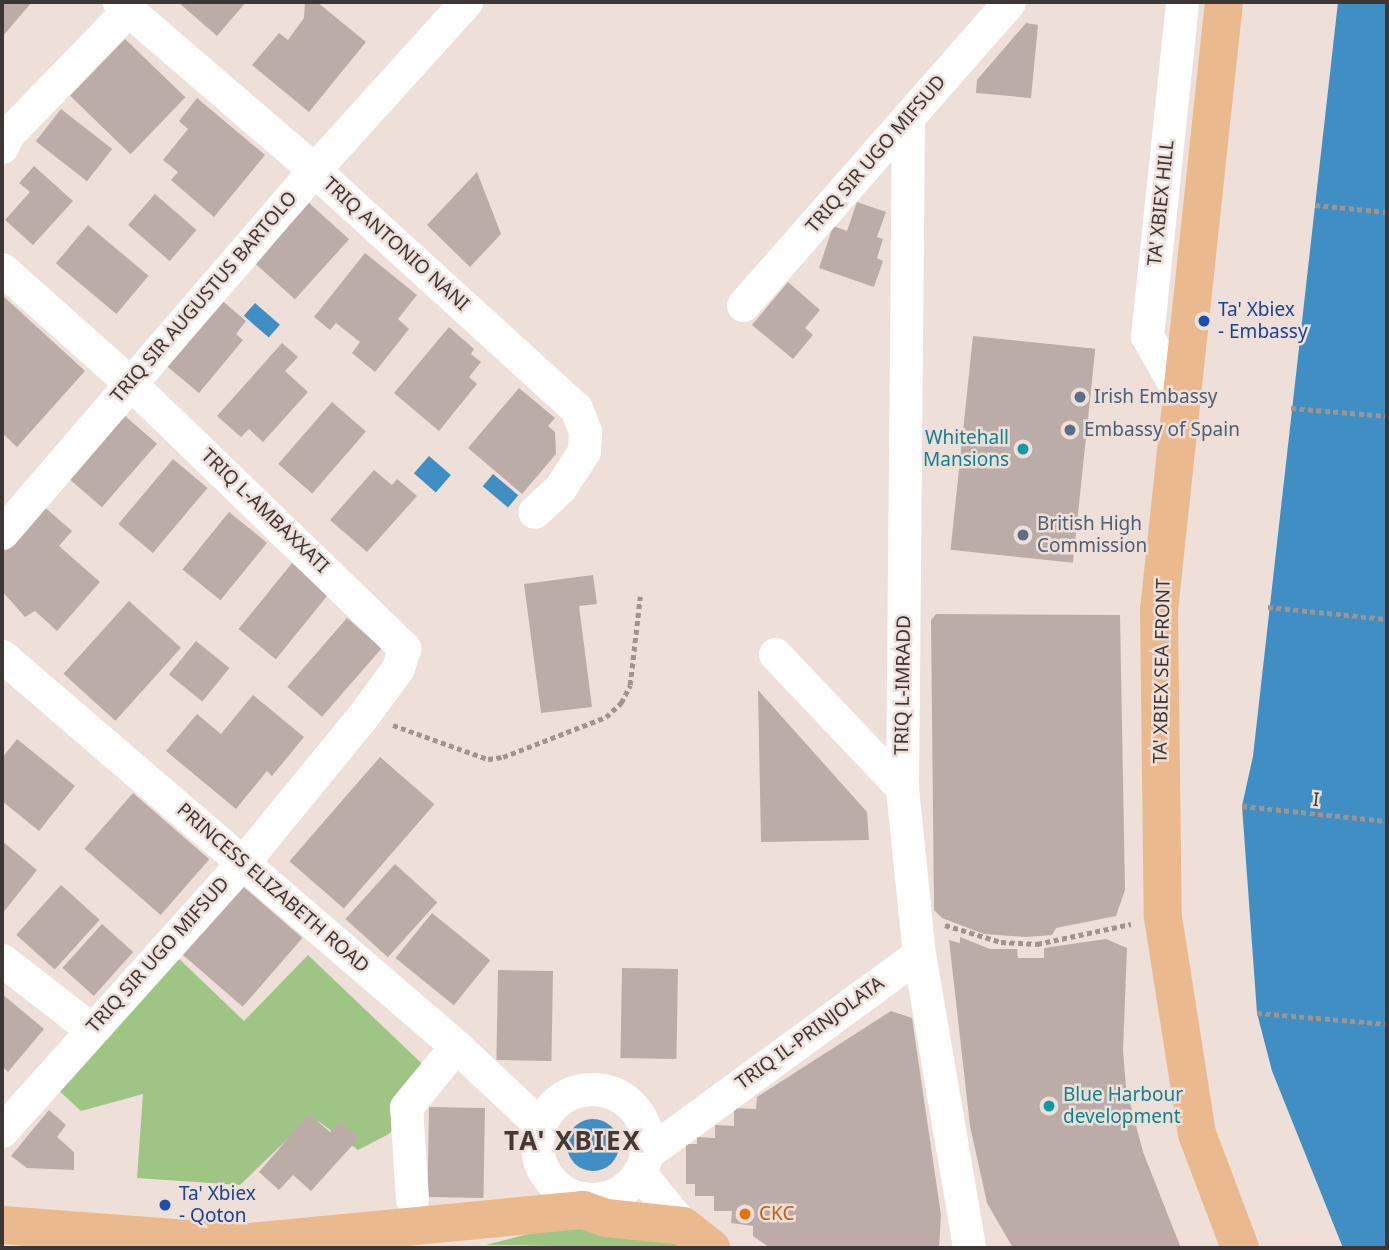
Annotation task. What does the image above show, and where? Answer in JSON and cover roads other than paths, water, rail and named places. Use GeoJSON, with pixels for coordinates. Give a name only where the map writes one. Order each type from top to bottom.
{"type":"FeatureCollection","features":[{"type":"Feature","properties":{"kind":"main road","name":"TA' XBIEX SEA FRONT"},"geometry":{"type":"LineString","coordinates":[[1224,2],[1159,611],[1163,917],[1197,1134],[1240,1248]]}},
{"type":"Feature","properties":{"kind":"main road"},"geometry":{"type":"LineString","coordinates":[[239,1247],[516,1220],[583,1210],[606,1218],[697,1237]]}},
{"type":"Feature","properties":{"kind":"main road"},"geometry":{"type":"LineString","coordinates":[[2,1224],[239,1247],[331,1248]]}},
{"type":"Feature","properties":{"kind":"street","name":"TRIQ SIR AUGUSTUS BARTOLO"},"geometry":{"type":"LineString","coordinates":[[2,533],[129,382],[314,170],[466,2]]}},
{"type":"Feature","properties":{"kind":"street","name":"TRIQ SIR UGO MIFSUD"},"geometry":{"type":"LineString","coordinates":[[743,305],[1009,2]]}},
{"type":"Feature","properties":{"kind":"street","name":"TA' XBIEX HILL"},"geometry":{"type":"LineString","coordinates":[[1181,396],[1147,336],[1182,2]]}},
{"type":"Feature","properties":{"kind":"street","name":"TRIQ ANTONIO NANI"},"geometry":{"type":"LineString","coordinates":[[123,5],[314,170],[576,408],[585,431],[584,452],[560,488],[534,512]]}},
{"type":"Feature","properties":{"kind":"street"},"geometry":{"type":"LineString","coordinates":[[2,147],[7,135],[123,5]]}},
{"type":"Feature","properties":{"kind":"street","name":"TRIQ L-IMRADD"},"geometry":{"type":"LineString","coordinates":[[908,117],[902,788],[919,954],[969,1248]]}},
{"type":"Feature","properties":{"kind":"street","name":"TRIQ L-AMBAXXATI"},"geometry":{"type":"LineString","coordinates":[[2,269],[129,382],[401,641]]}},
{"type":"Feature","properties":{"kind":"street","name":"TRIQ SIR UGO MIFSUD"},"geometry":{"type":"LineString","coordinates":[[2,1131],[90,1029],[244,862],[362,717],[398,668],[404,655],[401,641]]}},
{"type":"Feature","properties":{"kind":"street"},"geometry":{"type":"LineString","coordinates":[[775,654],[902,788]]}},
{"type":"Feature","properties":{"kind":"street","name":"PRINCESS ELIZABETH ROAD"},"geometry":{"type":"LineString","coordinates":[[2,656],[456,1046],[540,1125]]}},
{"type":"Feature","properties":{"kind":"street","name":"TRIQ IL-PRINJOLATA"},"geometry":{"type":"LineString","coordinates":[[642,1163],[701,1112],[919,954]]}},
{"type":"Feature","properties":{"kind":"street"},"geometry":{"type":"LineString","coordinates":[[2,960],[90,1029]]}},
{"type":"Feature","properties":{"kind":"street"},"geometry":{"type":"LineString","coordinates":[[411,1199],[406,1107],[456,1046]]}},
{"type":"Feature","properties":{"kind":"street"},"geometry":{"type":"LineString","coordinates":[[595,1088],[628,1102],[640,1115],[642,1163],[629,1185],[598,1199],[566,1193],[543,1169],[538,1155],[540,1125],[561,1098],[595,1088]]}},
{"type":"Feature","properties":{"kind":"street"},"geometry":{"type":"LineString","coordinates":[[640,1115],[701,1112]]}},
{"type":"Feature","properties":{"kind":"street"},"geometry":{"type":"LineString","coordinates":[[642,1163],[697,1237]]}},
{"type":"Feature","properties":{"kind":"street"},"geometry":{"type":"LineString","coordinates":[[516,1220],[543,1169]]}},
{"type":"Feature","properties":{"kind":"water"},"geometry":{"type":"Polygon","coordinates":[[[1338,2],[1387,2],[1387,1248],[1343,1248],[1272,1071],[1257,1013],[1242,806],[1253,756],[1338,2]]]}},
{"type":"Feature","properties":{"kind":"water"},"geometry":{"type":"Polygon","coordinates":[[[255,303],[280,325],[269,337],[244,316],[255,303]]]}},
{"type":"Feature","properties":{"kind":"water"},"geometry":{"type":"Polygon","coordinates":[[[429,456],[451,475],[436,492],[414,473],[429,456]]]}},
{"type":"Feature","properties":{"kind":"water"},"geometry":{"type":"Polygon","coordinates":[[[493,474],[518,495],[508,507],[483,486],[493,474]]]}},
{"type":"Feature","properties":{"kind":"water"},"geometry":{"type":"Polygon","coordinates":[[[593,1119],[603,1121],[611,1127],[617,1135],[617,1155],[611,1163],[603,1169],[593,1171],[583,1169],[575,1163],[569,1155],[567,1145],[569,1135],[575,1127],[583,1121],[593,1119]]]}},
{"type":"Feature","properties":{"kind":"place","name":"Ta' Xbiex - Embassy"},"geometry":{"type":"Point","coordinates":[1204,321]}},
{"type":"Feature","properties":{"kind":"place","name":"Irish Embassy"},"geometry":{"type":"Point","coordinates":[1080,397]}},
{"type":"Feature","properties":{"kind":"place","name":"Embassy of Spain"},"geometry":{"type":"Point","coordinates":[1070,430]}},
{"type":"Feature","properties":{"kind":"place","name":"Whitehall Mansions"},"geometry":{"type":"Point","coordinates":[1023,449]}},
{"type":"Feature","properties":{"kind":"place","name":"British High Commission"},"geometry":{"type":"Point","coordinates":[1023,535]}},
{"type":"Feature","properties":{"kind":"place","name":"Blue Harbour development"},"geometry":{"type":"Point","coordinates":[1049,1106]}},
{"type":"Feature","properties":{"kind":"place","name":"Ta' Xbiex - Qoton"},"geometry":{"type":"Point","coordinates":[165,1205]}},
{"type":"Feature","properties":{"kind":"place","name":"CKC"},"geometry":{"type":"Point","coordinates":[745,1214]}},
{"type":"Feature","properties":{"kind":"district","name":"TA' XBIEX"},"geometry":{"type":"Point","coordinates":[573,1141]}}]}
